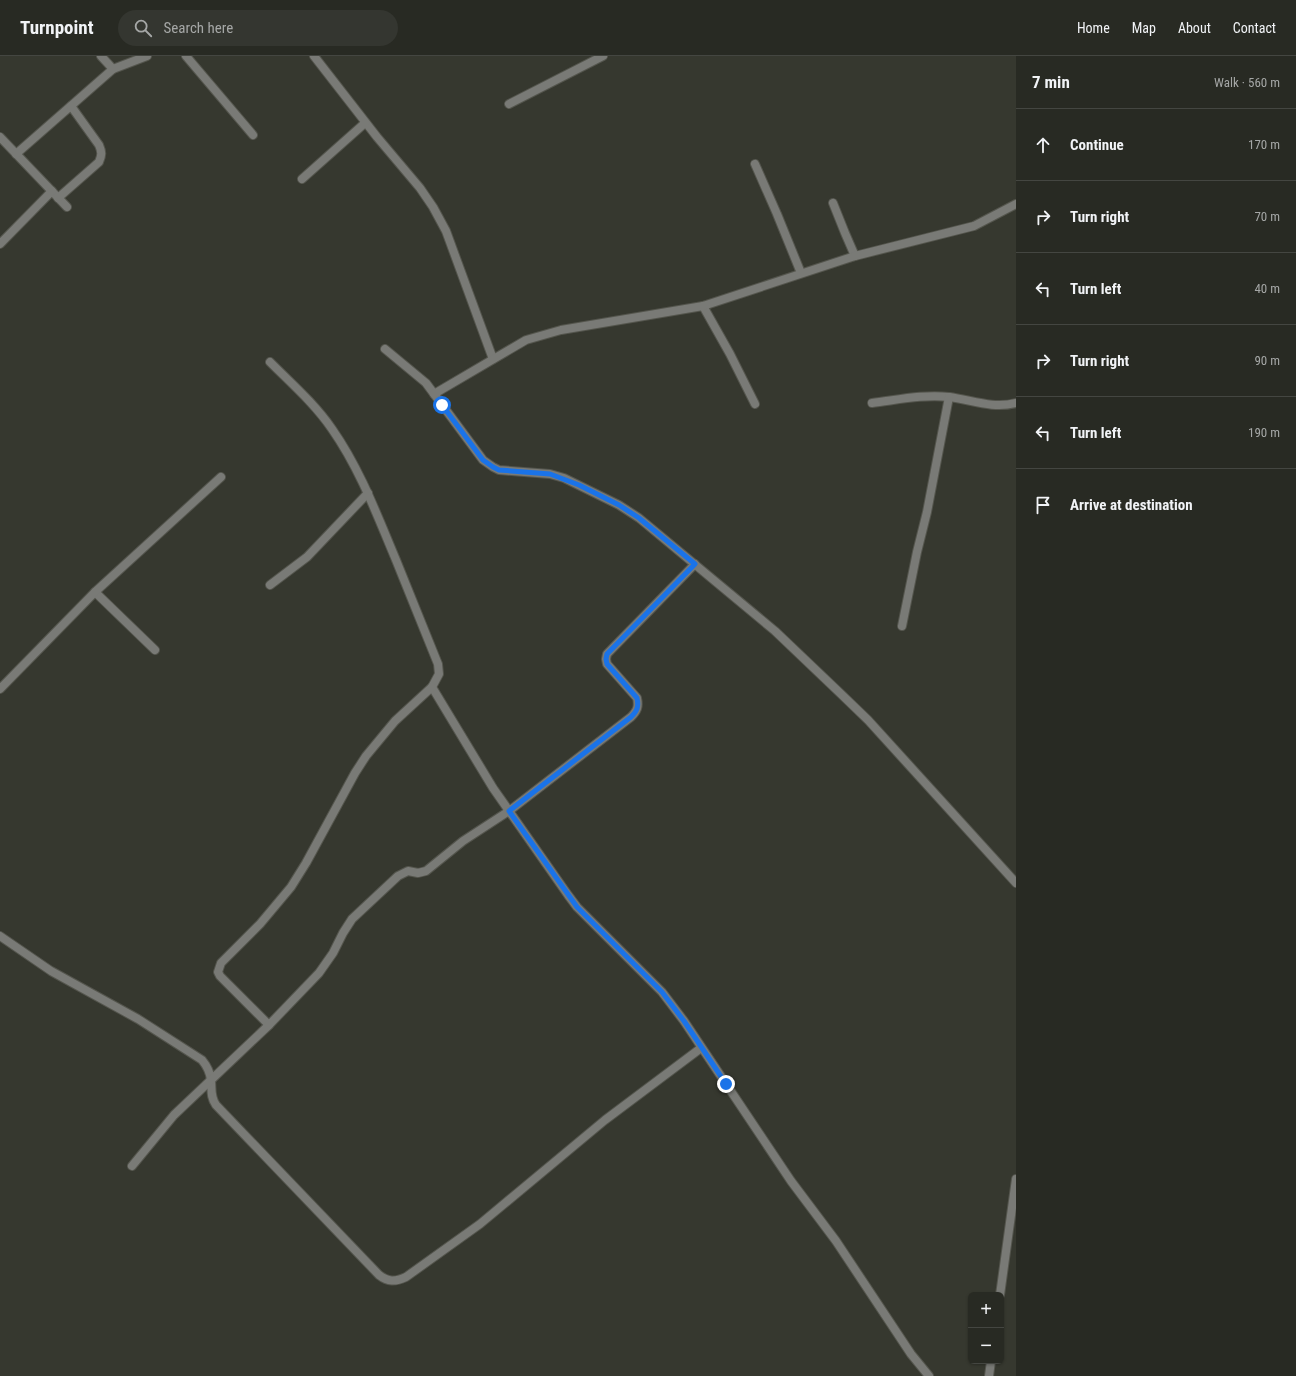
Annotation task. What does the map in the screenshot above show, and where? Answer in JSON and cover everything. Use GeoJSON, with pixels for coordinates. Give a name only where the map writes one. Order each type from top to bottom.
{"type":"FeatureCollection","features":[{"type":"Feature","properties":{"kind":"street"},"geometry":{"type":"LineString","coordinates":[[101,56],[113,69]]}},
{"type":"Feature","properties":{"kind":"street"},"geometry":{"type":"LineString","coordinates":[[16,154],[113,69],[147,56]]}},
{"type":"Feature","properties":{"kind":"street"},"geometry":{"type":"LineString","coordinates":[[186,56],[253,135]]}},
{"type":"Feature","properties":{"kind":"street"},"geometry":{"type":"LineString","coordinates":[[314,56],[365,123],[420,188],[433,208],[448,237],[493,358]]}},
{"type":"Feature","properties":{"kind":"street"},"geometry":{"type":"LineString","coordinates":[[509,104],[603,56]]}},
{"type":"Feature","properties":{"kind":"street"},"geometry":{"type":"LineString","coordinates":[[58,198],[102,157],[102,151],[99,145],[71,106]]}},
{"type":"Feature","properties":{"kind":"street"},"geometry":{"type":"LineString","coordinates":[[302,179],[365,123]]}},
{"type":"Feature","properties":{"kind":"street"},"geometry":{"type":"LineString","coordinates":[[0,137],[66,207]]}},
{"type":"Feature","properties":{"kind":"street"},"geometry":{"type":"LineString","coordinates":[[755,164],[777,214],[800,274]]}},
{"type":"Feature","properties":{"kind":"street"},"geometry":{"type":"LineString","coordinates":[[0,244],[52,191]]}},
{"type":"Feature","properties":{"kind":"street"},"geometry":{"type":"LineString","coordinates":[[833,203],[856,256]]}},
{"type":"Feature","properties":{"kind":"street"},"geometry":{"type":"LineString","coordinates":[[434,394],[526,340],[554,332],[703,306],[856,256],[974,226],[1016,204]]}},
{"type":"Feature","properties":{"kind":"street"},"geometry":{"type":"LineString","coordinates":[[703,306],[730,354],[755,404]]}},
{"type":"Feature","properties":{"kind":"street"},"geometry":{"type":"LineString","coordinates":[[385,349],[418,376],[434,394],[487,464],[499,470],[550,474],[579,485],[619,505],[639,518],[775,631],[868,720],[1016,883]]}},
{"type":"Feature","properties":{"kind":"street"},"geometry":{"type":"LineString","coordinates":[[269,1025],[220,976],[218,972],[221,964],[260,924],[291,886],[310,856],[355,772],[366,756],[395,721],[432,687],[439,674],[438,664],[368,493],[347,453],[332,429],[311,402],[270,362]]}},
{"type":"Feature","properties":{"kind":"street"},"geometry":{"type":"LineString","coordinates":[[872,403],[933,397],[949,397],[994,406],[1006,406],[1016,403]]}},
{"type":"Feature","properties":{"kind":"street"},"geometry":{"type":"LineString","coordinates":[[902,626],[927,512],[949,397]]}},
{"type":"Feature","properties":{"kind":"street"},"geometry":{"type":"LineString","coordinates":[[0,689],[95,592],[221,477]]}},
{"type":"Feature","properties":{"kind":"street"},"geometry":{"type":"LineString","coordinates":[[270,585],[307,557],[368,493]]}},
{"type":"Feature","properties":{"kind":"street"},"geometry":{"type":"LineString","coordinates":[[132,1166],[174,1115],[269,1025],[328,962],[345,929],[352,919],[398,876],[408,871],[418,873],[426,871],[463,841],[509,811],[637,711],[639,704],[637,698],[607,664],[607,654],[695,564]]}},
{"type":"Feature","properties":{"kind":"street"},"geometry":{"type":"LineString","coordinates":[[95,592],[155,650]]}},
{"type":"Feature","properties":{"kind":"street"},"geometry":{"type":"LineString","coordinates":[[432,687],[482,770],[509,811],[577,907],[662,992],[684,1021],[791,1181],[836,1241],[911,1354],[929,1376]]}},
{"type":"Feature","properties":{"kind":"street"},"geometry":{"type":"LineString","coordinates":[[0,936],[50,971],[138,1019],[202,1060],[208,1068],[211,1080],[211,1095],[216,1105],[379,1275],[392,1282],[406,1277],[480,1224],[605,1120],[701,1048]]}},
{"type":"Feature","properties":{"kind":"street"},"geometry":{"type":"LineString","coordinates":[[1000,1292],[1016,1179]]}},
{"type":"Feature","properties":{"kind":"street"},"geometry":{"type":"LineString","coordinates":[[989,1376],[991,1364]]}},
{"type":"Feature","properties":{"kind":"route"},"geometry":{"type":"LineString","coordinates":[[442,405],[487,464],[499,470],[550,474],[564,478],[579,485],[619,505],[639,518],[695,564],[607,654],[607,664],[637,698],[639,704],[637,711],[509,811],[577,907],[662,992],[684,1021],[726,1084]]}}]}
